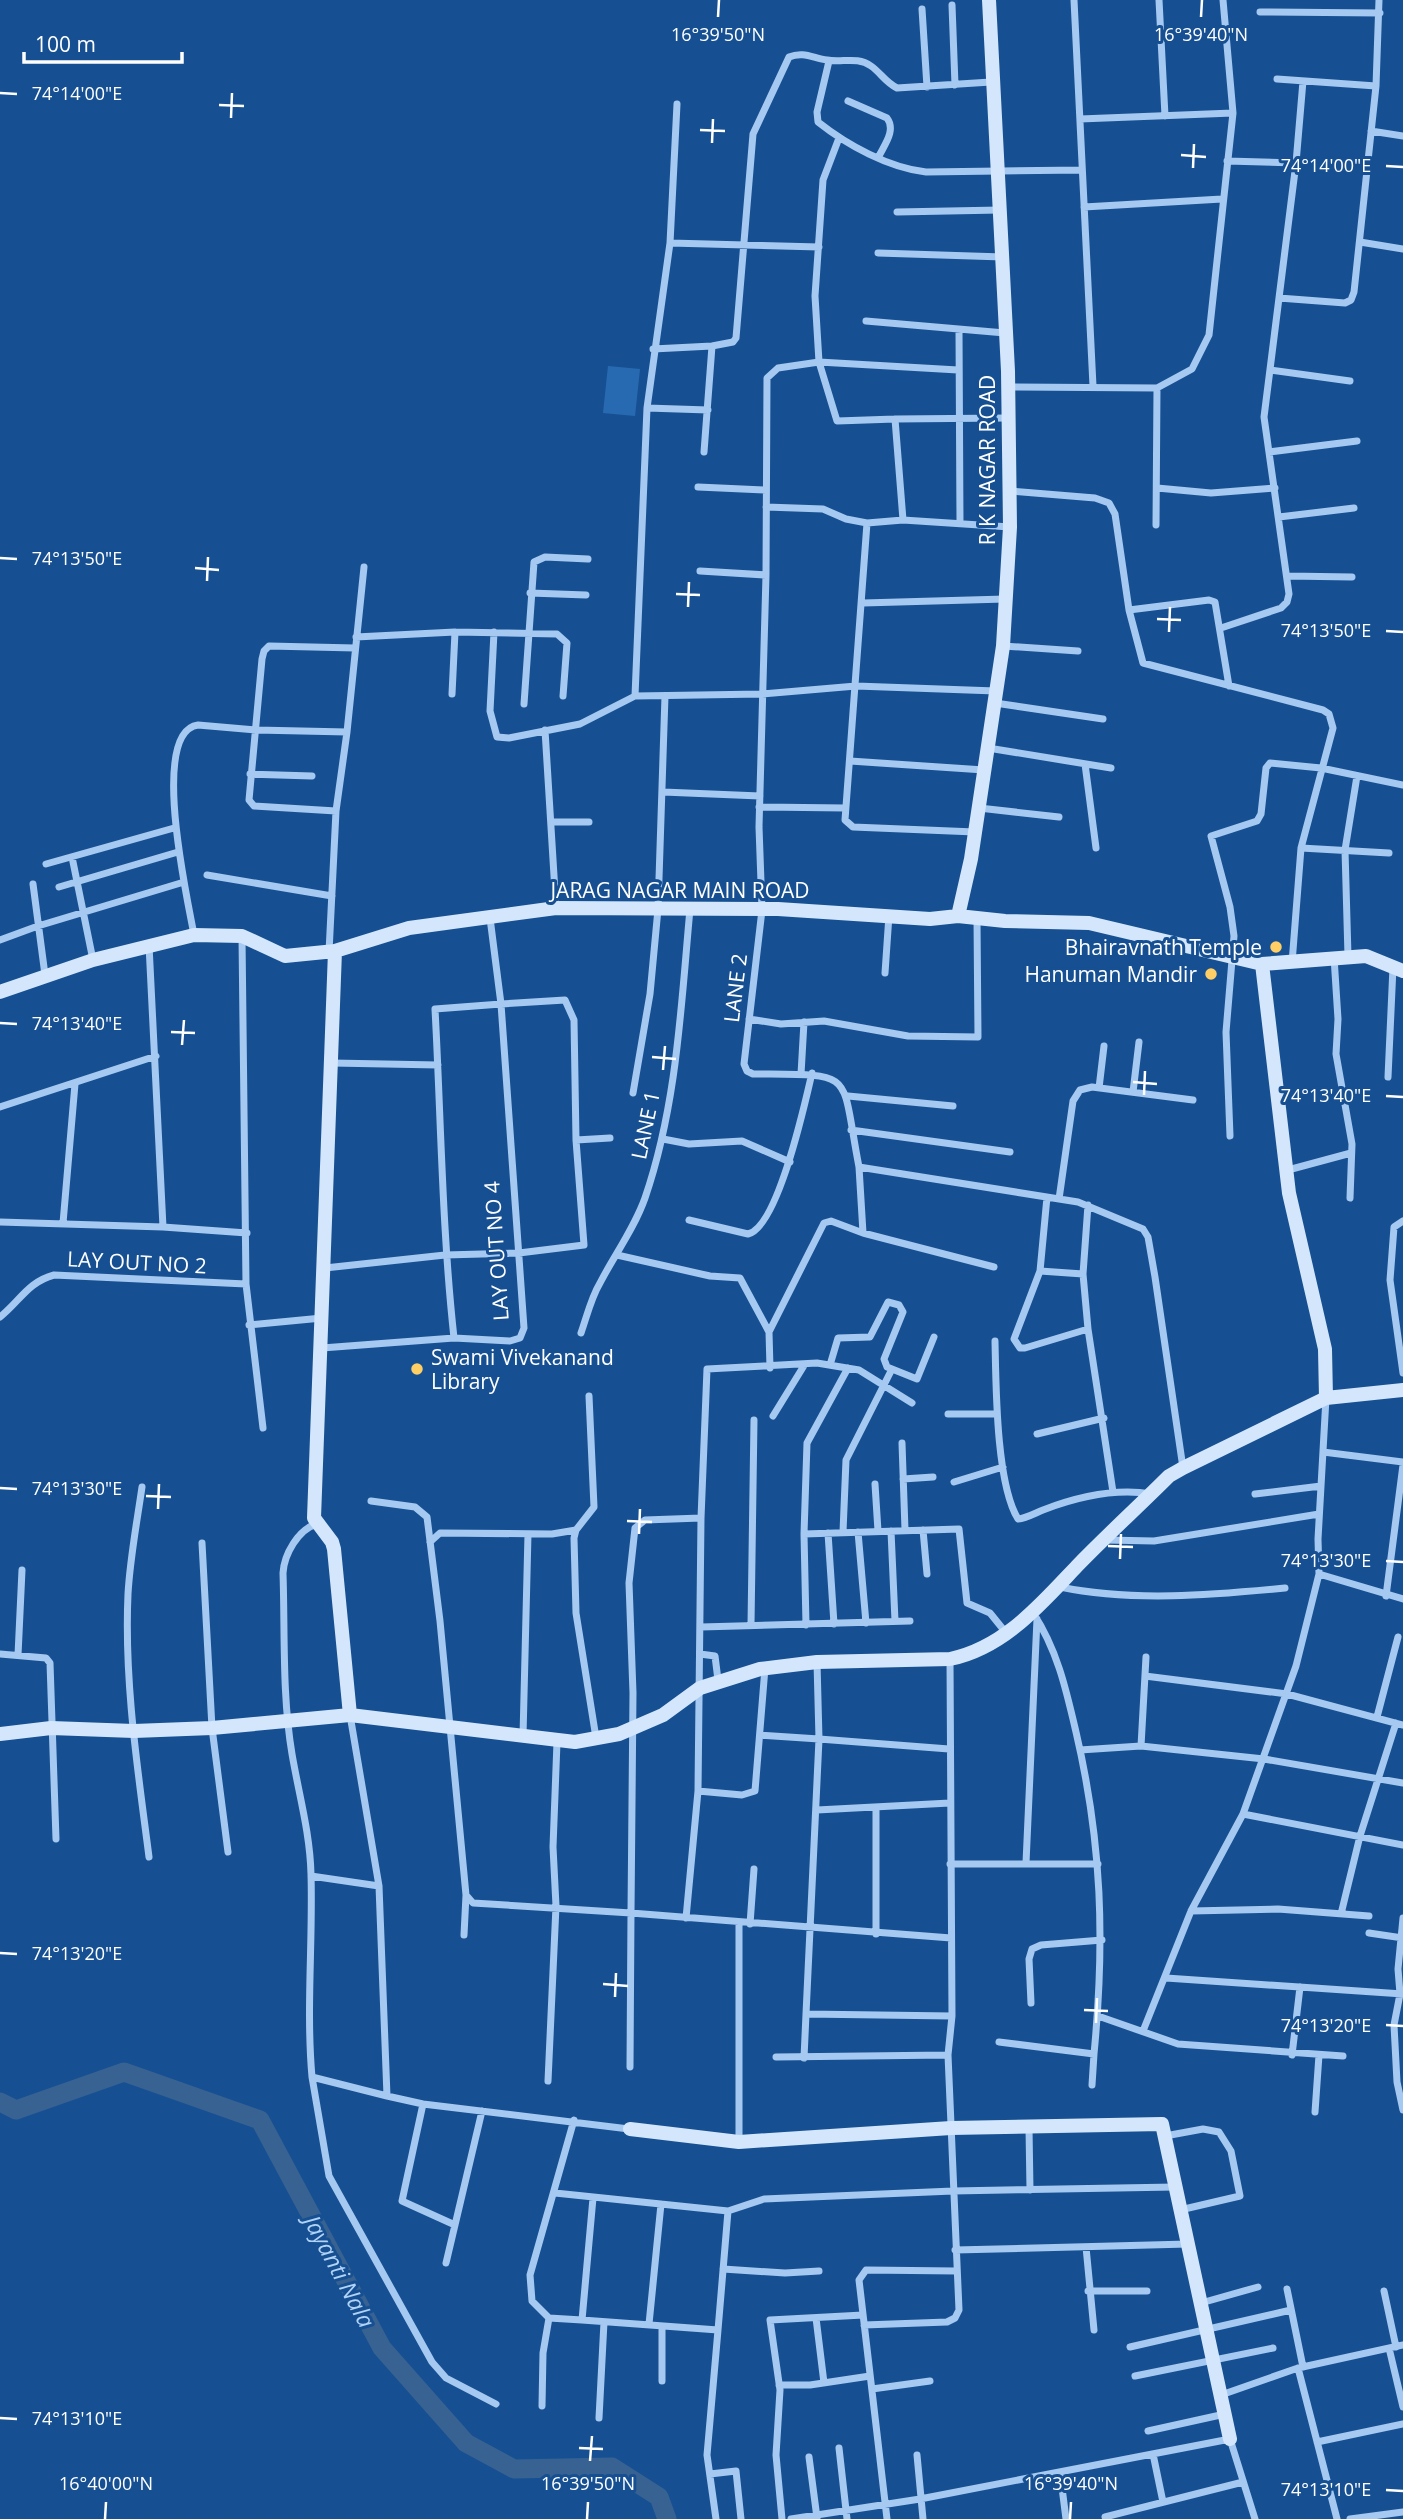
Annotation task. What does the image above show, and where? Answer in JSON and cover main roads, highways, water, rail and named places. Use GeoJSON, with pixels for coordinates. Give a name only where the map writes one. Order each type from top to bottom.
{"type":"FeatureCollection","features":[{"type":"Feature","properties":{"kind":"main road","name":"R K NAGAR ROAD"},"geometry":{"type":"LineString","coordinates":[[958,916],[976,832],[1003,646],[1010,527],[1003,257],[991,82],[989,0]]}},
{"type":"Feature","properties":{"kind":"main road","name":"JARAG NAGAR MAIN ROAD"},"geometry":{"type":"LineString","coordinates":[[0,992],[93,960],[194,935],[242,936],[285,956],[332,952],[410,928],[556,908],[762,910],[930,919],[958,916],[1089,923],[1262,964],[1292,964],[1366,956],[1398,969]]}},
{"type":"Feature","properties":{"kind":"main road"},"geometry":{"type":"LineString","coordinates":[[332,952],[325,1268],[314,1487],[316,1521],[329,1536],[334,1549],[350,1715]]}},
{"type":"Feature","properties":{"kind":"main road"},"geometry":{"type":"LineString","coordinates":[[1262,964],[1289,1193],[1325,1349],[1326,1398]]}},
{"type":"Feature","properties":{"kind":"main road"},"geometry":{"type":"LineString","coordinates":[[0,1734],[51,1728],[134,1731],[212,1728],[289,1723],[350,1715],[450,1725],[557,1742],[619,1734],[663,1715],[700,1688],[718,1680],[765,1668],[817,1662],[950,1659],[965,1656],[1035,1616],[1151,1494],[1183,1468],[1326,1398],[1403,1390]]}},
{"type":"Feature","properties":{"kind":"main road"},"geometry":{"type":"LineString","coordinates":[[630,2129],[739,2142],[951,2128],[1029,2129],[1162,2124],[1230,2439]]}},
{"type":"Feature","properties":{"kind":"waterway","name":"Jayanti Nala"},"geometry":{"type":"LineString","coordinates":[[0,2102],[16,2110],[124,2072],[260,2120],[382,2348],[466,2443],[514,2469],[612,2467],[659,2497],[667,2519]]}},
{"type":"Feature","properties":{"kind":"place","name":"Bhairavnath Temple"},"geometry":{"type":"Point","coordinates":[1276,947]}},
{"type":"Feature","properties":{"kind":"place","name":"Hanuman Mandir"},"geometry":{"type":"Point","coordinates":[1211,974]}},
{"type":"Feature","properties":{"kind":"place","name":"Swami Vivekanand Library"},"geometry":{"type":"Point","coordinates":[417,1369]}}]}
